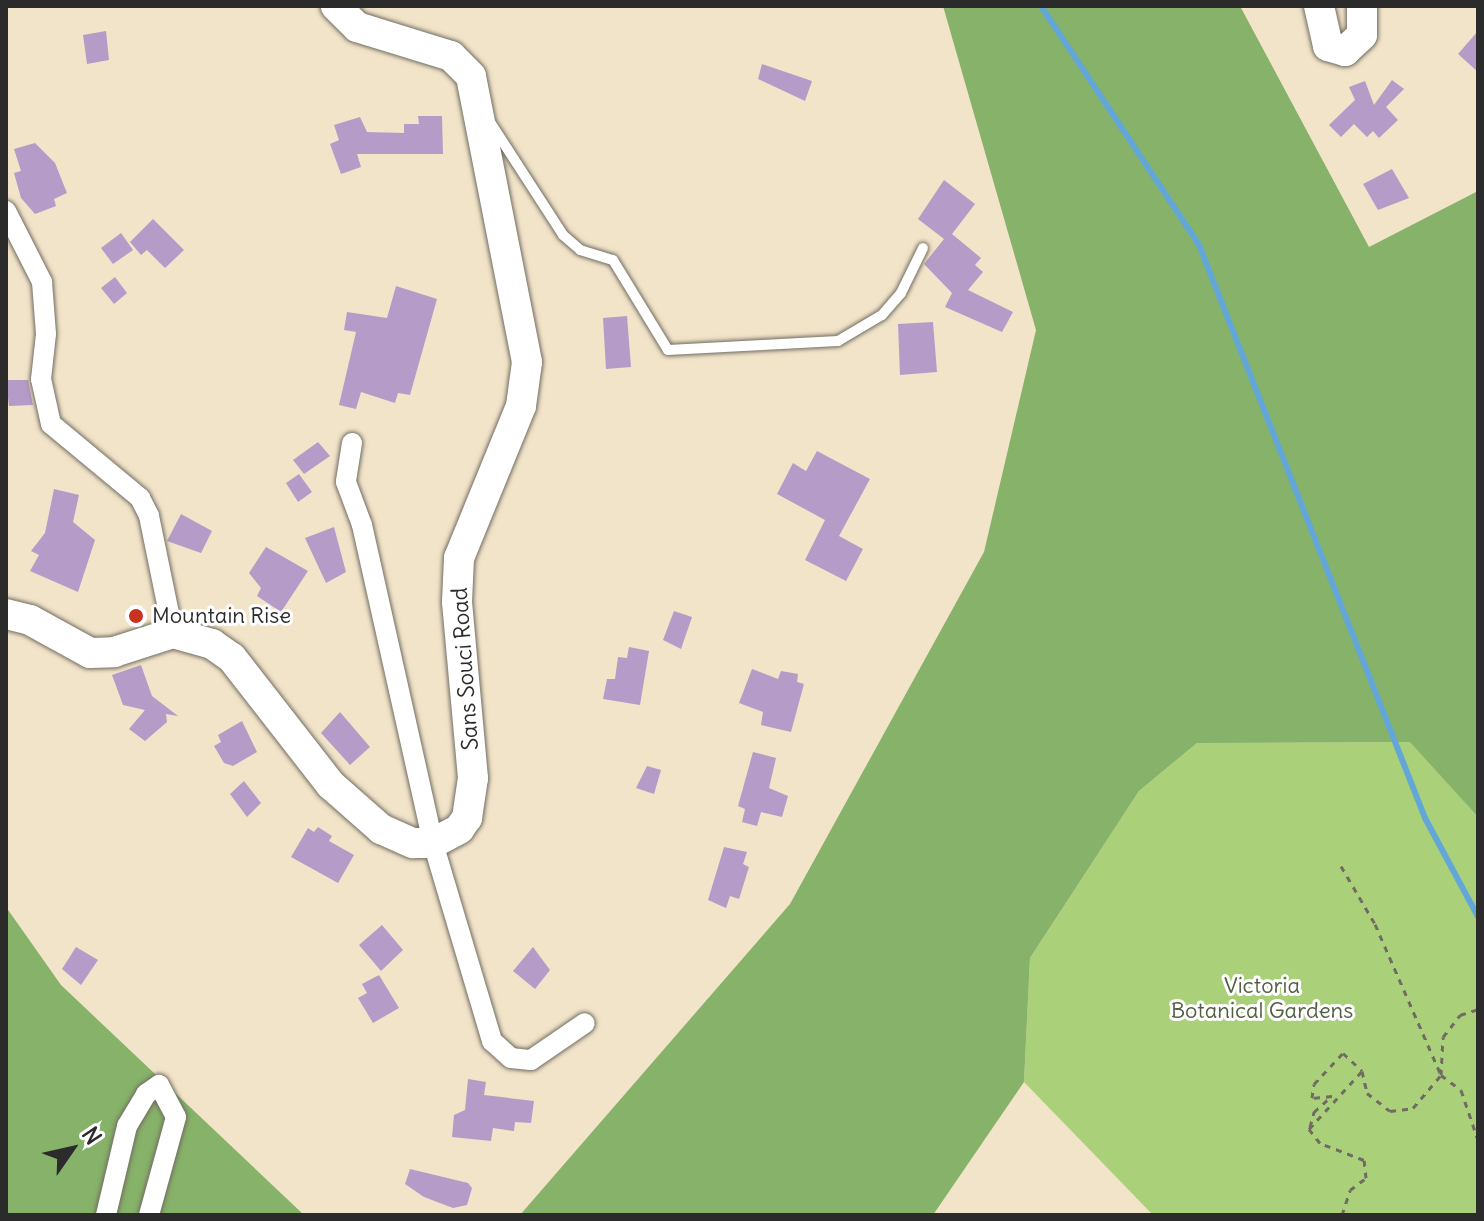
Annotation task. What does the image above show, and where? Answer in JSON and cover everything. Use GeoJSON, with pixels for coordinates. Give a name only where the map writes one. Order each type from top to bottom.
{"type":"FeatureCollection","features":[{"type":"Feature","properties":{"kind":"main road","name":"Sans Souci Road"},"geometry":{"type":"LineString","coordinates":[[336,6],[357,27],[377,37],[458,61],[471,76],[527,362],[521,406],[459,558],[457,602],[472,804],[459,829],[433,843]]}},
{"type":"Feature","properties":{"kind":"main road"},"geometry":{"type":"LineString","coordinates":[[1319,6],[1328,46],[1345,51],[1362,35],[1362,6]]}},
{"type":"Feature","properties":{"kind":"main road"},"geometry":{"type":"LineString","coordinates":[[6,614],[30,620],[75,648],[102,655],[173,633],[212,644],[232,658],[331,785],[361,813],[398,838],[433,843]]}},
{"type":"Feature","properties":{"kind":"street"},"geometry":{"type":"LineString","coordinates":[[6,211],[42,282],[46,334],[41,379],[51,424],[140,498],[149,516],[173,633]]}},
{"type":"Feature","properties":{"kind":"street"},"geometry":{"type":"LineString","coordinates":[[352,443],[346,482],[362,525],[433,843],[485,1024],[500,1051],[511,1058],[531,1060],[585,1023]]}},
{"type":"Feature","properties":{"kind":"street"},"geometry":{"type":"LineString","coordinates":[[106,1215],[127,1126],[146,1094],[159,1085],[176,1117],[149,1215]]}},
{"type":"Feature","properties":{"kind":"lane"},"geometry":{"type":"LineString","coordinates":[[476,100],[563,235],[580,250],[613,260],[668,350],[838,341],[882,315],[901,293],[923,248]]}},
{"type":"Feature","properties":{"kind":"path"},"geometry":{"type":"LineString","coordinates":[[1341,866],[1375,924],[1401,994],[1441,1075],[1461,1090],[1478,1140]]}},
{"type":"Feature","properties":{"kind":"path"},"geometry":{"type":"LineString","coordinates":[[1309,1129],[1314,1112],[1332,1096],[1312,1098],[1314,1084],[1343,1053],[1362,1071],[1367,1093],[1390,1111],[1413,1108],[1441,1075],[1443,1037],[1460,1015],[1478,1009]]}},
{"type":"Feature","properties":{"kind":"path"},"geometry":{"type":"LineString","coordinates":[[1309,1129],[1362,1071]]}},
{"type":"Feature","properties":{"kind":"path"},"geometry":{"type":"LineString","coordinates":[[1309,1129],[1320,1143],[1364,1160],[1366,1178],[1350,1190],[1342,1215]]}},
{"type":"Feature","properties":{"kind":"green space"},"geometry":{"type":"Polygon","coordinates":[[[943,6],[1240,6],[1369,247],[1478,191],[1478,817],[1410,742],[1197,743],[1139,791],[1030,958],[1024,1082],[933,1215],[520,1215],[790,904],[984,552],[1036,330],[943,6]]]}},
{"type":"Feature","properties":{"kind":"green space","name":"Victoria Botanical Gardens"},"geometry":{"type":"Polygon","coordinates":[[[1411,742],[1478,817],[1478,1215],[1153,1215],[1024,1082],[1030,958],[1139,791],[1197,743],[1411,742]]]}},
{"type":"Feature","properties":{"kind":"green space"},"geometry":{"type":"Polygon","coordinates":[[[6,907],[61,985],[304,1215],[6,1215],[6,907]]]}},
{"type":"Feature","properties":{"kind":"building"},"geometry":{"type":"Polygon","coordinates":[[[106,31],[109,60],[87,64],[83,35],[106,31]]]}},
{"type":"Feature","properties":{"kind":"building"},"geometry":{"type":"Polygon","coordinates":[[[1478,31],[1478,72],[1458,54],[1478,31]]]}},
{"type":"Feature","properties":{"kind":"building"},"geometry":{"type":"Polygon","coordinates":[[[762,64],[812,81],[805,101],[758,79],[762,64]]]}},
{"type":"Feature","properties":{"kind":"building"},"geometry":{"type":"Polygon","coordinates":[[[1392,80],[1404,89],[1386,107],[1398,120],[1379,138],[1373,131],[1367,137],[1354,124],[1341,137],[1329,125],[1355,100],[1349,87],[1365,81],[1374,105],[1392,80]]]}},
{"type":"Feature","properties":{"kind":"building"},"geometry":{"type":"Polygon","coordinates":[[[418,116],[442,116],[443,154],[357,154],[361,167],[341,174],[330,144],[339,140],[334,125],[360,117],[367,132],[404,133],[404,124],[419,124],[418,116]]]}},
{"type":"Feature","properties":{"kind":"building"},"geometry":{"type":"Polygon","coordinates":[[[35,143],[55,163],[67,193],[54,199],[56,206],[35,214],[21,198],[14,173],[21,171],[14,149],[35,143]]]}},
{"type":"Feature","properties":{"kind":"building"},"geometry":{"type":"Polygon","coordinates":[[[1392,169],[1409,198],[1378,210],[1363,184],[1392,169]]]}},
{"type":"Feature","properties":{"kind":"building"},"geometry":{"type":"Polygon","coordinates":[[[944,180],[975,204],[952,234],[981,258],[975,265],[983,272],[968,290],[1013,312],[1002,332],[945,307],[952,293],[924,264],[944,239],[918,219],[944,180]]]}},
{"type":"Feature","properties":{"kind":"building"},"geometry":{"type":"Polygon","coordinates":[[[153,219],[184,250],[165,268],[147,250],[141,255],[130,242],[153,219]]]}},
{"type":"Feature","properties":{"kind":"building"},"geometry":{"type":"Polygon","coordinates":[[[121,233],[133,250],[113,264],[101,248],[121,233]]]}},
{"type":"Feature","properties":{"kind":"building"},"geometry":{"type":"Polygon","coordinates":[[[115,277],[127,293],[114,304],[101,288],[115,277]]]}},
{"type":"Feature","properties":{"kind":"building"},"geometry":{"type":"Polygon","coordinates":[[[396,286],[437,299],[410,395],[398,393],[395,403],[361,392],[356,409],[339,405],[356,332],[344,330],[347,312],[387,318],[396,286]]]}},
{"type":"Feature","properties":{"kind":"building"},"geometry":{"type":"Polygon","coordinates":[[[627,316],[631,367],[606,369],[603,318],[627,316]]]}},
{"type":"Feature","properties":{"kind":"building"},"geometry":{"type":"Polygon","coordinates":[[[933,322],[937,372],[900,375],[898,324],[933,322]]]}},
{"type":"Feature","properties":{"kind":"building"},"geometry":{"type":"Polygon","coordinates":[[[6,380],[28,380],[33,405],[9,406],[6,380]]]}},
{"type":"Feature","properties":{"kind":"building"},"geometry":{"type":"Polygon","coordinates":[[[318,442],[330,456],[304,474],[293,460],[318,442]]]}},
{"type":"Feature","properties":{"kind":"building"},"geometry":{"type":"Polygon","coordinates":[[[817,451],[870,479],[839,536],[863,549],[846,581],[805,560],[825,520],[777,494],[793,463],[806,471],[817,451]]]}},
{"type":"Feature","properties":{"kind":"building"},"geometry":{"type":"Polygon","coordinates":[[[299,474],[312,492],[298,502],[286,483],[299,474]]]}},
{"type":"Feature","properties":{"kind":"building"},"geometry":{"type":"Polygon","coordinates":[[[54,489],[79,495],[73,522],[95,540],[78,592],[30,571],[39,555],[31,551],[45,533],[54,489]]]}},
{"type":"Feature","properties":{"kind":"building"},"geometry":{"type":"Polygon","coordinates":[[[181,514],[212,531],[201,553],[167,541],[181,514]]]}},
{"type":"Feature","properties":{"kind":"building"},"geometry":{"type":"Polygon","coordinates":[[[334,527],[346,572],[326,583],[305,538],[334,527]]]}},
{"type":"Feature","properties":{"kind":"building"},"geometry":{"type":"Polygon","coordinates":[[[266,547],[308,571],[281,612],[257,596],[261,588],[249,573],[266,547]]]}},
{"type":"Feature","properties":{"kind":"building"},"geometry":{"type":"Polygon","coordinates":[[[674,611],[692,617],[681,649],[663,640],[674,611]]]}},
{"type":"Feature","properties":{"kind":"building"},"geometry":{"type":"Polygon","coordinates":[[[629,647],[649,651],[640,705],[603,699],[607,679],[615,679],[618,657],[627,658],[629,647]]]}},
{"type":"Feature","properties":{"kind":"building"},"geometry":{"type":"Polygon","coordinates":[[[141,665],[152,696],[178,716],[166,714],[167,722],[145,741],[129,729],[145,710],[123,705],[112,675],[141,665]]]}},
{"type":"Feature","properties":{"kind":"building"},"geometry":{"type":"Polygon","coordinates":[[[752,669],[778,679],[781,671],[798,674],[797,682],[804,684],[791,732],[761,725],[763,712],[739,703],[752,669]]]}},
{"type":"Feature","properties":{"kind":"building"},"geometry":{"type":"Polygon","coordinates":[[[340,712],[370,747],[350,765],[321,733],[340,712]]]}},
{"type":"Feature","properties":{"kind":"building"},"geometry":{"type":"Polygon","coordinates":[[[242,721],[257,752],[233,766],[224,763],[214,746],[221,742],[218,735],[242,721]]]}},
{"type":"Feature","properties":{"kind":"building"},"geometry":{"type":"Polygon","coordinates":[[[753,752],[776,758],[769,788],[788,796],[782,817],[761,812],[757,826],[742,822],[745,809],[738,806],[753,752]]]}},
{"type":"Feature","properties":{"kind":"building"},"geometry":{"type":"Polygon","coordinates":[[[647,766],[661,770],[654,794],[636,788],[647,766]]]}},
{"type":"Feature","properties":{"kind":"building"},"geometry":{"type":"Polygon","coordinates":[[[244,781],[261,803],[247,817],[230,794],[244,781]]]}},
{"type":"Feature","properties":{"kind":"building"},"geometry":{"type":"Polygon","coordinates":[[[318,827],[332,836],[329,841],[354,855],[338,883],[291,857],[308,828],[314,832],[318,827]]]}},
{"type":"Feature","properties":{"kind":"building"},"geometry":{"type":"Polygon","coordinates":[[[724,847],[747,852],[743,864],[749,867],[739,899],[730,896],[726,908],[708,900],[724,847]]]}},
{"type":"Feature","properties":{"kind":"building"},"geometry":{"type":"Polygon","coordinates":[[[382,925],[403,950],[381,971],[359,945],[382,925]]]}},
{"type":"Feature","properties":{"kind":"building"},"geometry":{"type":"Polygon","coordinates":[[[76,947],[98,960],[81,985],[62,969],[76,947]]]}},
{"type":"Feature","properties":{"kind":"building"},"geometry":{"type":"Polygon","coordinates":[[[533,947],[550,970],[535,989],[513,971],[533,947]]]}},
{"type":"Feature","properties":{"kind":"building"},"geometry":{"type":"Polygon","coordinates":[[[379,975],[399,1008],[373,1023],[358,998],[367,993],[362,984],[379,975]]]}},
{"type":"Feature","properties":{"kind":"building"},"geometry":{"type":"Polygon","coordinates":[[[468,1079],[486,1082],[484,1095],[534,1101],[531,1123],[515,1122],[514,1131],[493,1128],[491,1141],[452,1137],[454,1115],[465,1110],[468,1079]]]}},
{"type":"Feature","properties":{"kind":"building"},"geometry":{"type":"Polygon","coordinates":[[[410,1169],[468,1183],[472,1188],[467,1205],[453,1208],[424,1197],[405,1184],[410,1169]]]}},
{"type":"Feature","properties":{"kind":"waterway"},"geometry":{"type":"LineString","coordinates":[[1041,6],[1199,245],[1425,818],[1478,917]]}},
{"type":"Feature","properties":{"kind":"place","name":"Mountain Rise"},"geometry":{"type":"Point","coordinates":[136,616]}}]}
